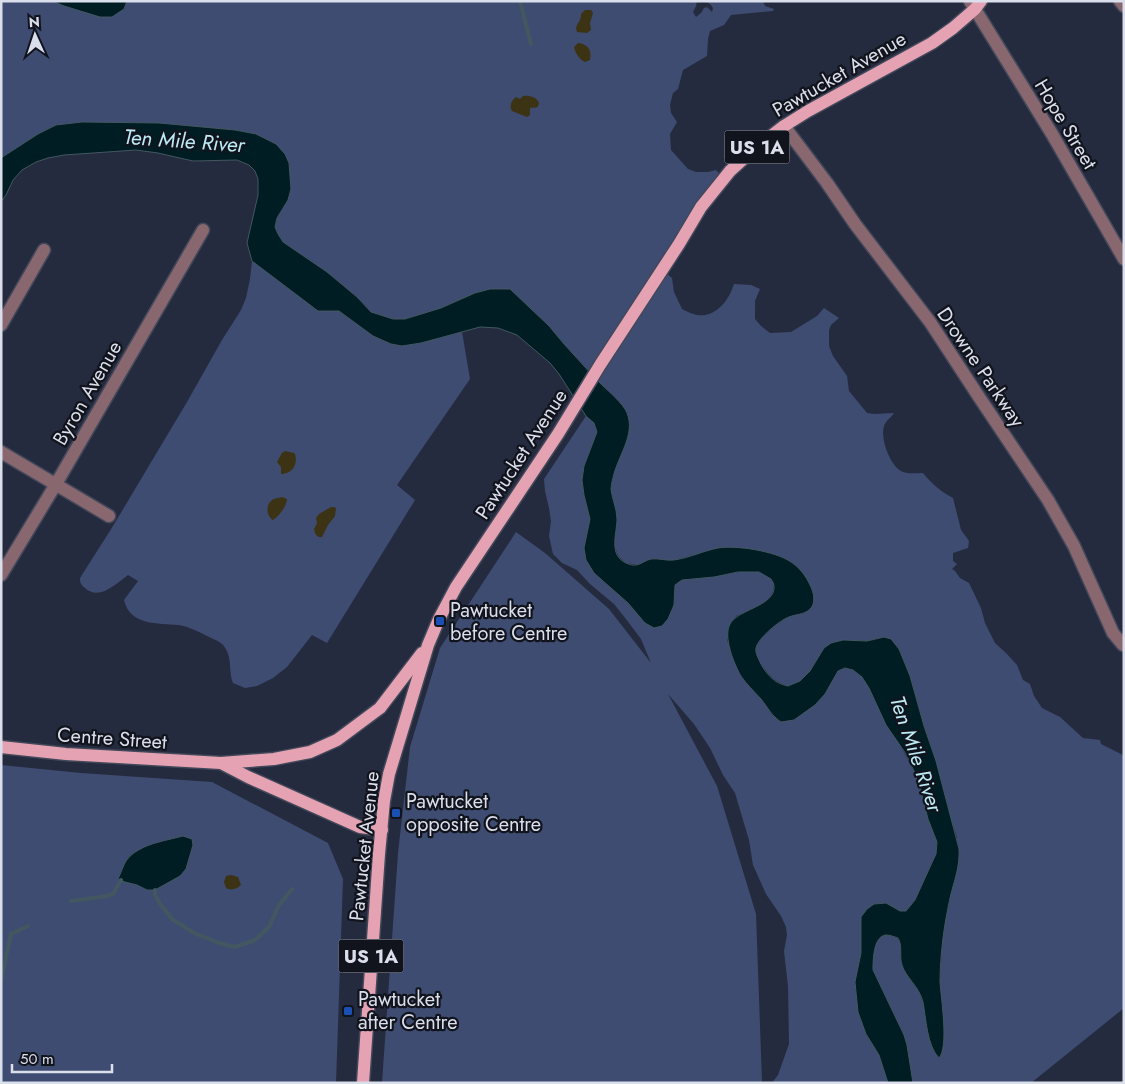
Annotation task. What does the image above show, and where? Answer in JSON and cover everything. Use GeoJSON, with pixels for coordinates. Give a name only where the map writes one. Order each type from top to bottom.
{"type":"FeatureCollection","features":[{"type":"Feature","properties":{"kind":"main road","name":"Pawtucket Avenue"},"geometry":{"type":"LineString","coordinates":[[363,1083],[384,801],[389,774],[428,645],[456,587],[558,434],[702,207],[730,172],[752,151],[784,126],[932,43],[953,28],[975,4]]}},
{"type":"Feature","properties":{"kind":"main road","name":"Centre Street"},"geometry":{"type":"LineString","coordinates":[[1,747],[66,754],[221,763],[251,762],[310,752],[337,740],[380,708],[428,645]]}},
{"type":"Feature","properties":{"kind":"main road","name":"Centre Street"},"geometry":{"type":"LineString","coordinates":[[221,763],[360,827],[382,830]]}},
{"type":"Feature","properties":{"kind":"street"},"geometry":{"type":"LineString","coordinates":[[1120,1],[1124,6]]}},
{"type":"Feature","properties":{"kind":"street","name":"Hope Street"},"geometry":{"type":"LineString","coordinates":[[975,4],[1124,259]]}},
{"type":"Feature","properties":{"kind":"street","name":"Drowne Parkway"},"geometry":{"type":"LineString","coordinates":[[784,126],[855,224],[930,322],[1048,500],[1074,546],[1113,633],[1123,645]]}},
{"type":"Feature","properties":{"kind":"street","name":"Byron Avenue"},"geometry":{"type":"LineString","coordinates":[[1,575],[203,230]]}},
{"type":"Feature","properties":{"kind":"street"},"geometry":{"type":"LineString","coordinates":[[1,325],[44,250]]}},
{"type":"Feature","properties":{"kind":"street"},"geometry":{"type":"LineString","coordinates":[[1,452],[109,516]]}},
{"type":"Feature","properties":{"kind":"shaded area"},"geometry":{"type":"Polygon","coordinates":[[[1,1],[52,1],[124,10],[127,1],[697,1],[693,12],[696,17],[707,7],[712,12],[713,8],[706,1],[763,1],[765,6],[774,9],[773,11],[731,15],[724,25],[710,31],[707,56],[683,70],[678,89],[673,93],[670,105],[671,113],[677,122],[670,134],[671,150],[688,169],[696,172],[716,170],[726,181],[696,222],[665,272],[672,278],[674,292],[682,309],[695,315],[710,314],[716,311],[729,296],[734,284],[751,285],[760,289],[755,301],[755,319],[770,333],[791,332],[817,316],[824,308],[839,318],[831,325],[829,330],[829,346],[833,356],[847,376],[849,391],[867,413],[894,413],[885,424],[883,431],[883,438],[890,458],[898,469],[905,473],[923,473],[936,487],[953,498],[961,530],[969,541],[968,548],[953,553],[953,561],[957,564],[952,569],[960,578],[969,583],[995,643],[1017,665],[1023,680],[1030,684],[1034,696],[1042,708],[1060,717],[1083,738],[1100,740],[1101,744],[1124,756],[1124,1008],[1031,1083],[913,1083],[904,1035],[873,970],[875,949],[878,939],[882,936],[889,935],[898,939],[903,968],[922,999],[929,1037],[940,981],[943,933],[950,899],[957,837],[910,676],[899,649],[884,637],[867,641],[843,640],[824,648],[810,671],[800,681],[788,686],[776,681],[763,667],[756,654],[757,645],[773,627],[786,618],[805,613],[814,600],[718,548],[675,560],[651,559],[639,565],[626,563],[617,553],[614,543],[617,518],[611,490],[613,475],[626,442],[629,426],[627,412],[549,326],[510,289],[490,289],[475,293],[441,308],[405,319],[393,319],[371,312],[357,297],[327,272],[283,242],[275,227],[277,218],[288,200],[256,134],[235,130],[82,122],[56,125],[38,134],[1,158],[1,1]]]}},
{"type":"Feature","properties":{"kind":"shaded area"},"geometry":{"type":"Polygon","coordinates":[[[252,261],[318,310],[339,311],[402,346],[462,332],[470,379],[397,485],[415,500],[327,643],[312,635],[287,667],[273,678],[257,686],[245,688],[233,683],[227,651],[220,643],[186,627],[146,622],[132,615],[124,600],[138,581],[128,575],[107,590],[96,593],[90,592],[84,587],[81,584],[80,578],[113,526],[241,310],[246,298],[252,261]]]}},
{"type":"Feature","properties":{"kind":"shaded area"},"geometry":{"type":"Polygon","coordinates":[[[586,416],[594,423],[597,432],[584,466],[582,480],[590,519],[584,549],[594,573],[628,603],[645,623],[674,605],[675,585],[681,580],[747,571],[765,574],[773,583],[771,595],[761,604],[736,616],[727,640],[740,675],[773,716],[825,694],[838,671],[845,668],[853,670],[862,677],[869,688],[914,771],[937,842],[936,854],[915,900],[906,911],[900,911],[886,903],[861,917],[861,953],[855,982],[858,1012],[866,1034],[879,1055],[888,1083],[772,1083],[778,1075],[789,1044],[788,986],[784,951],[787,935],[786,927],[766,894],[753,865],[749,840],[735,793],[694,724],[668,694],[717,786],[756,914],[762,1083],[382,1083],[398,853],[410,747],[440,648],[516,532],[545,553],[609,609],[651,663],[641,639],[614,604],[590,584],[577,570],[562,563],[553,554],[549,536],[551,521],[544,479],[586,416]]]}},
{"type":"Feature","properties":{"kind":"shaded area"},"geometry":{"type":"Polygon","coordinates":[[[1,765],[81,773],[212,782],[328,843],[343,879],[336,1083],[1,1083],[1,765]]]}},
{"type":"Feature","properties":{"kind":"sand"},"geometry":{"type":"Polygon","coordinates":[[[585,10],[591,10],[593,13],[590,23],[591,30],[587,33],[577,32],[576,28],[581,14],[585,10]]]}},
{"type":"Feature","properties":{"kind":"sand"},"geometry":{"type":"Polygon","coordinates":[[[578,43],[588,48],[590,60],[585,62],[581,60],[575,52],[574,47],[578,43]]]}},
{"type":"Feature","properties":{"kind":"sand"},"geometry":{"type":"Polygon","coordinates":[[[523,96],[532,97],[539,103],[537,107],[530,108],[530,115],[527,117],[511,109],[513,99],[516,97],[520,99],[523,96]]]}},
{"type":"Feature","properties":{"kind":"sand"},"geometry":{"type":"Polygon","coordinates":[[[285,451],[295,454],[296,462],[291,471],[281,474],[281,467],[277,462],[285,451]]]}},
{"type":"Feature","properties":{"kind":"sand"},"geometry":{"type":"Polygon","coordinates":[[[282,497],[287,499],[286,505],[273,520],[269,516],[269,503],[282,497]]]}},
{"type":"Feature","properties":{"kind":"sand"},"geometry":{"type":"Polygon","coordinates":[[[331,507],[336,508],[335,516],[322,537],[319,537],[314,529],[317,523],[316,518],[331,507]]]}},
{"type":"Feature","properties":{"kind":"sand"},"geometry":{"type":"Polygon","coordinates":[[[226,876],[238,877],[241,885],[228,889],[224,882],[226,876]]]}},
{"type":"Feature","properties":{"kind":"water"},"geometry":{"type":"Polygon","coordinates":[[[52,1],[127,1],[124,9],[112,17],[100,17],[52,1]]]}},
{"type":"Feature","properties":{"kind":"water","name":"Ten Mile River"},"geometry":{"type":"Polygon","coordinates":[[[82,122],[159,123],[235,130],[256,134],[276,144],[285,154],[289,163],[291,189],[288,200],[277,218],[275,227],[278,234],[283,242],[327,272],[357,297],[371,312],[393,319],[405,319],[441,308],[475,293],[490,289],[510,289],[549,326],[594,377],[619,401],[627,413],[629,421],[628,438],[615,470],[611,488],[617,515],[615,549],[620,559],[630,565],[634,565],[651,559],[680,559],[718,548],[745,548],[784,558],[794,564],[804,575],[813,594],[814,601],[812,607],[808,611],[789,617],[775,625],[761,639],[756,648],[763,668],[777,682],[788,686],[800,681],[810,671],[824,648],[831,643],[843,640],[867,641],[884,637],[891,639],[899,649],[910,676],[936,761],[959,849],[958,868],[944,929],[940,982],[944,1044],[939,1058],[929,1039],[921,996],[902,965],[898,938],[888,935],[882,936],[878,940],[875,949],[873,970],[904,1035],[913,1083],[888,1083],[879,1055],[866,1034],[858,1012],[855,982],[861,953],[861,917],[874,904],[886,903],[900,911],[906,911],[915,900],[936,854],[937,842],[914,771],[906,754],[886,725],[862,677],[853,670],[845,668],[838,671],[825,694],[815,705],[794,720],[781,722],[770,712],[741,676],[735,665],[728,636],[728,629],[734,619],[763,603],[773,593],[774,585],[771,579],[759,572],[738,572],[714,577],[682,580],[675,585],[674,605],[668,619],[662,626],[654,628],[645,623],[628,603],[594,573],[586,560],[584,548],[590,519],[582,480],[584,466],[597,432],[594,423],[586,416],[550,363],[517,335],[498,328],[480,327],[421,343],[402,346],[391,344],[373,336],[339,311],[318,311],[252,261],[247,243],[258,195],[258,179],[255,171],[249,165],[237,160],[193,161],[136,150],[64,155],[36,162],[22,170],[13,180],[1,202],[1,158],[38,134],[56,125],[82,122]]]}},
{"type":"Feature","properties":{"kind":"water"},"geometry":{"type":"Polygon","coordinates":[[[183,836],[192,839],[193,845],[186,869],[180,876],[155,890],[147,890],[118,879],[126,861],[137,851],[152,844],[183,836]]]}},
{"type":"Feature","properties":{"kind":"waterway"},"geometry":{"type":"LineString","coordinates":[[520,1],[531,44]]}},
{"type":"Feature","properties":{"kind":"waterway"},"geometry":{"type":"LineString","coordinates":[[71,901],[113,894],[121,880]]}},
{"type":"Feature","properties":{"kind":"waterway"},"geometry":{"type":"LineString","coordinates":[[155,890],[155,895],[172,919],[194,933],[235,947],[255,940],[269,927],[279,905],[292,889]]}},
{"type":"Feature","properties":{"kind":"waterway"},"geometry":{"type":"LineString","coordinates":[[1,980],[11,934],[28,926]]}},
{"type":"Feature","properties":{"kind":"place","name":"Pawtucket before Centre"},"geometry":{"type":"Point","coordinates":[440,621]}},
{"type":"Feature","properties":{"kind":"place","name":"Pawtucket opposite Centre"},"geometry":{"type":"Point","coordinates":[396,813]}},
{"type":"Feature","properties":{"kind":"place","name":"Pawtucket after Centre"},"geometry":{"type":"Point","coordinates":[348,1011]}}]}
